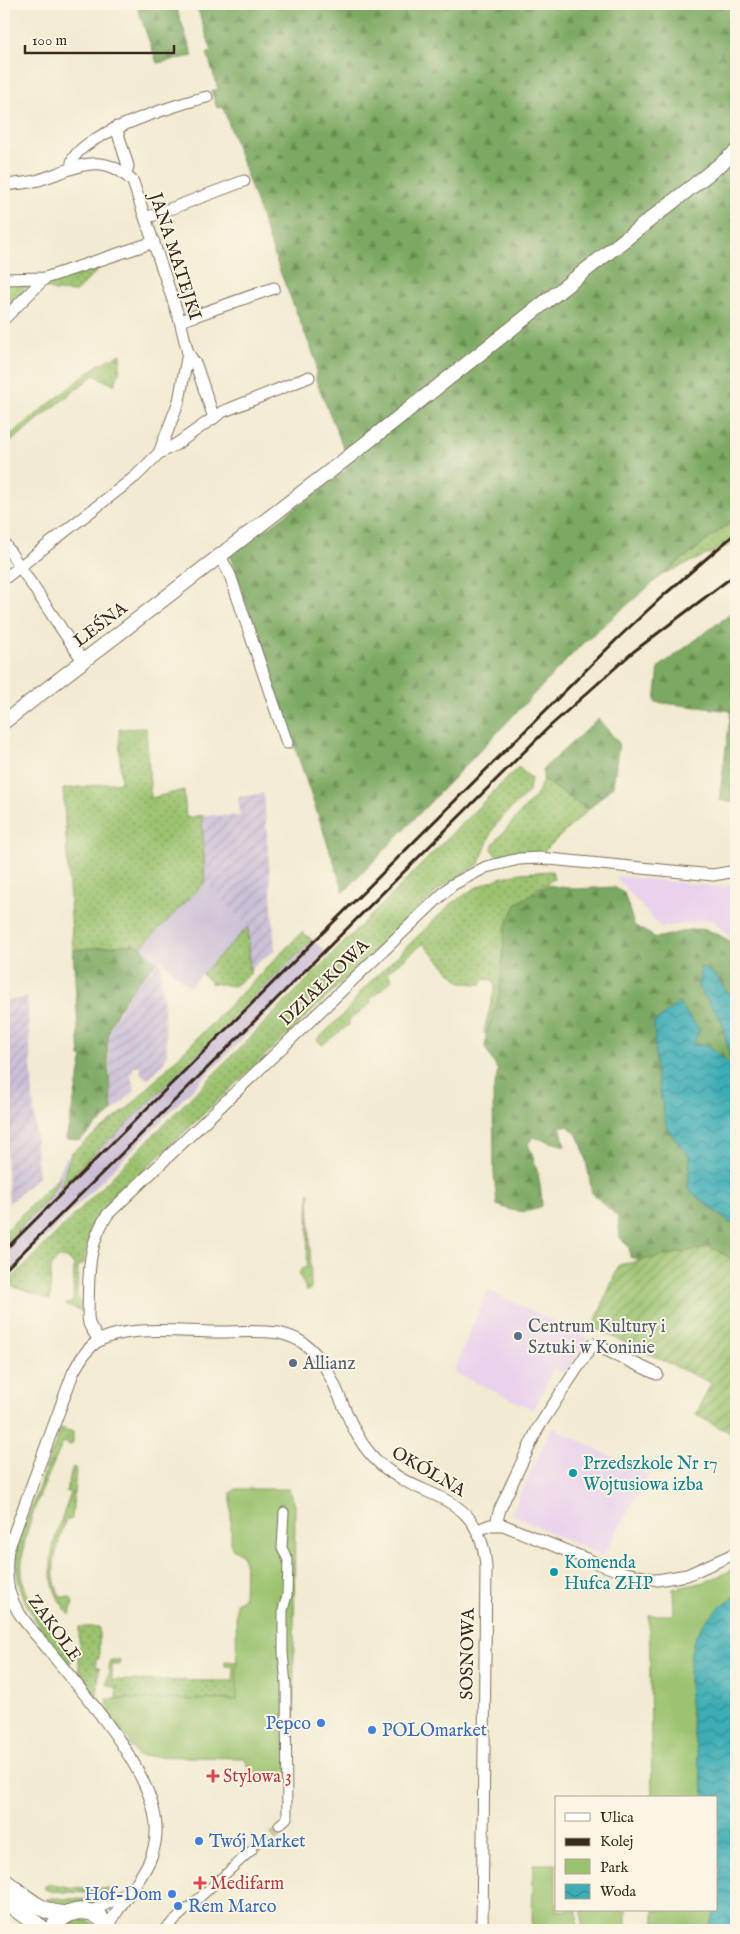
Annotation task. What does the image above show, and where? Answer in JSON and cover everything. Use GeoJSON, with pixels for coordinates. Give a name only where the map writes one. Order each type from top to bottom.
{"type":"FeatureCollection","features":[{"type":"Feature","properties":{"kind":"main road"},"geometry":{"type":"LineString","coordinates":[[4,1881],[47,1911],[57,1914],[78,1911],[90,1912],[102,1920],[108,1930]]}},
{"type":"Feature","properties":{"kind":"main road"},"geometry":{"type":"LineString","coordinates":[[4,1900],[44,1930]]}},
{"type":"Feature","properties":{"kind":"main road"},"geometry":{"type":"LineString","coordinates":[[52,1930],[55,1924],[66,1914]]}},
{"type":"Feature","properties":{"kind":"street"},"geometry":{"type":"LineString","coordinates":[[72,167],[72,159],[95,137],[116,127],[207,97]]}},
{"type":"Feature","properties":{"kind":"street","name":"JANA MATEJKI"},"geometry":{"type":"LineString","coordinates":[[4,579],[136,476],[159,453],[175,445],[214,418],[196,365],[188,353],[180,321],[146,218],[133,182],[126,174],[128,166],[116,127]]}},
{"type":"Feature","properties":{"kind":"street","name":"LEŚNA"},"geometry":{"type":"LineString","coordinates":[[4,722],[347,458],[736,152]]}},
{"type":"Feature","properties":{"kind":"street"},"geometry":{"type":"LineString","coordinates":[[4,185],[39,180],[83,164],[100,164],[115,167],[126,174]]}},
{"type":"Feature","properties":{"kind":"street"},"geometry":{"type":"LineString","coordinates":[[146,218],[244,181]]}},
{"type":"Feature","properties":{"kind":"street"},"geometry":{"type":"LineString","coordinates":[[4,279],[45,278],[154,242]]}},
{"type":"Feature","properties":{"kind":"street"},"geometry":{"type":"LineString","coordinates":[[4,319],[45,278]]}},
{"type":"Feature","properties":{"kind":"street"},"geometry":{"type":"LineString","coordinates":[[180,321],[274,288]]}},
{"type":"Feature","properties":{"kind":"street","name":"JANA MATEJKI"},"geometry":{"type":"LineString","coordinates":[[159,453],[179,401],[188,353]]}},
{"type":"Feature","properties":{"kind":"street"},"geometry":{"type":"LineString","coordinates":[[214,418],[309,377]]}},
{"type":"Feature","properties":{"kind":"street"},"geometry":{"type":"LineString","coordinates":[[4,543],[83,661]]}},
{"type":"Feature","properties":{"kind":"street"},"geometry":{"type":"LineString","coordinates":[[220,556],[230,575],[287,743]]}},
{"type":"Feature","properties":{"kind":"street","name":"DZIAŁKOWA"},"geometry":{"type":"LineString","coordinates":[[99,1341],[89,1324],[88,1316],[90,1258],[96,1234],[108,1214],[452,885],[486,867],[519,859],[561,859],[713,875],[736,871]]}},
{"type":"Feature","properties":{"kind":"street","name":"OKÓLNA"},"geometry":{"type":"LineString","coordinates":[[99,1341],[114,1335],[139,1332],[266,1332],[281,1333],[295,1338],[317,1354],[325,1366],[356,1437],[375,1459],[396,1476],[456,1506],[472,1520],[478,1530]]}},
{"type":"Feature","properties":{"kind":"street","name":"ZAKOLE"},"geometry":{"type":"LineString","coordinates":[[99,1341],[88,1350],[73,1373],[13,1531],[6,1566],[10,1592],[18,1611],[111,1732],[139,1772],[151,1797],[156,1825],[155,1848],[149,1865],[128,1893],[110,1922],[108,1930]]}},
{"type":"Feature","properties":{"kind":"street"},"geometry":{"type":"LineString","coordinates":[[496,1524],[500,1509],[538,1428],[593,1344],[657,1374]]}},
{"type":"Feature","properties":{"kind":"street"},"geometry":{"type":"LineString","coordinates":[[279,1825],[286,1818],[286,1684],[283,1646],[288,1560],[282,1548],[284,1512]]}},
{"type":"Feature","properties":{"kind":"street"},"geometry":{"type":"LineString","coordinates":[[478,1530],[496,1524],[508,1526],[622,1572],[657,1580],[686,1576],[736,1553]]}},
{"type":"Feature","properties":{"kind":"street","name":"SOSNOWA"},"geometry":{"type":"LineString","coordinates":[[478,1530],[486,1567],[482,1930]]}},
{"type":"Feature","properties":{"kind":"street"},"geometry":{"type":"LineString","coordinates":[[164,1930],[252,1850]]}},
{"type":"Feature","properties":{"kind":"street","name":"ZAKOLE"},"geometry":{"type":"LineString","coordinates":[[90,1912],[128,1893]]}},
{"type":"Feature","properties":{"kind":"shaded area"},"geometry":{"type":"Polygon","coordinates":[[[264,793],[275,950],[253,966],[250,974],[248,927],[205,883],[202,815],[240,816],[238,797],[264,793]]]}},
{"type":"Feature","properties":{"kind":"shaded area"},"geometry":{"type":"Polygon","coordinates":[[[615,876],[724,887],[736,883],[736,944],[712,919],[661,928],[615,876]]]}},
{"type":"Feature","properties":{"kind":"shaded area"},"geometry":{"type":"Polygon","coordinates":[[[205,883],[248,927],[189,987],[160,958],[156,962],[141,947],[205,883]]]}},
{"type":"Feature","properties":{"kind":"shaded area"},"geometry":{"type":"Polygon","coordinates":[[[312,940],[328,953],[4,1279],[4,1245],[49,1198],[65,1158],[69,1157],[62,1188],[111,1137],[113,1138],[312,940]]]}},
{"type":"Feature","properties":{"kind":"shaded area"},"geometry":{"type":"Polygon","coordinates":[[[160,957],[167,1053],[164,1062],[148,1079],[141,1075],[140,1066],[133,1066],[133,1071],[130,1074],[135,1090],[112,1112],[108,1036],[115,1018],[137,983],[160,957]]]}},
{"type":"Feature","properties":{"kind":"shaded area"},"geometry":{"type":"Polygon","coordinates":[[[27,998],[38,1177],[9,1203],[4,1117],[4,1000],[27,998]]]}},
{"type":"Feature","properties":{"kind":"shaded area"},"geometry":{"type":"Polygon","coordinates":[[[488,1290],[588,1338],[566,1373],[553,1368],[534,1410],[453,1372],[488,1290]]]}},
{"type":"Feature","properties":{"kind":"shaded area"},"geometry":{"type":"Polygon","coordinates":[[[552,1427],[649,1475],[602,1557],[511,1514],[552,1427]]]}},
{"type":"Feature","properties":{"kind":"green space"},"geometry":{"type":"Polygon","coordinates":[[[136,4],[175,4],[193,56],[157,63],[136,4]]]}},
{"type":"Feature","properties":{"kind":"green space"},"geometry":{"type":"Polygon","coordinates":[[[196,4],[736,4],[736,518],[663,574],[583,643],[344,892],[230,556],[346,470],[344,449],[316,380],[316,361],[281,274],[223,107],[217,108],[211,91],[218,89],[207,53],[212,52],[196,4]]]}},
{"type":"Feature","properties":{"kind":"green space"},"geometry":{"type":"Polygon","coordinates":[[[100,266],[76,292],[55,291],[42,286],[100,266]]]}},
{"type":"Feature","properties":{"kind":"green space"},"geometry":{"type":"Polygon","coordinates":[[[4,281],[31,283],[4,311],[4,281]]]}},
{"type":"Feature","properties":{"kind":"green space"},"geometry":{"type":"Polygon","coordinates":[[[121,354],[119,373],[114,385],[94,375],[4,447],[4,440],[98,365],[121,354]]]}},
{"type":"Feature","properties":{"kind":"green space"},"geometry":{"type":"Polygon","coordinates":[[[736,518],[736,542],[663,574],[736,518]]]}},
{"type":"Feature","properties":{"kind":"green space"},"geometry":{"type":"Polygon","coordinates":[[[736,610],[736,803],[719,800],[731,711],[655,702],[659,667],[736,610]]]}},
{"type":"Feature","properties":{"kind":"green space"},"geometry":{"type":"Polygon","coordinates":[[[598,719],[619,743],[613,786],[588,810],[543,779],[543,769],[598,719]]]}},
{"type":"Feature","properties":{"kind":"green space"},"geometry":{"type":"Polygon","coordinates":[[[146,728],[151,798],[184,790],[186,818],[202,815],[205,883],[141,947],[134,944],[73,950],[63,789],[121,782],[119,729],[146,728]]]}},
{"type":"Feature","properties":{"kind":"green space"},"geometry":{"type":"Polygon","coordinates":[[[518,767],[531,778],[529,792],[500,819],[492,831],[479,864],[441,888],[108,1205],[92,1232],[84,1263],[78,1266],[77,1297],[83,1303],[82,1311],[66,1305],[73,1301],[74,1265],[67,1258],[59,1258],[51,1265],[50,1300],[6,1284],[518,767]]]}},
{"type":"Feature","properties":{"kind":"green space"},"geometry":{"type":"Polygon","coordinates":[[[543,779],[588,810],[543,852],[518,852],[497,857],[492,850],[493,844],[538,793],[543,779]]]}},
{"type":"Feature","properties":{"kind":"green space"},"geometry":{"type":"Polygon","coordinates":[[[552,871],[554,879],[534,891],[503,965],[499,997],[486,1035],[484,1032],[495,988],[494,980],[485,979],[481,984],[461,983],[423,944],[387,972],[392,980],[370,1000],[371,1003],[348,1021],[350,1024],[322,1045],[317,1040],[346,1012],[363,989],[451,904],[475,888],[499,878],[521,873],[552,871]]]}},
{"type":"Feature","properties":{"kind":"green space"},"geometry":{"type":"Polygon","coordinates":[[[547,885],[576,889],[614,887],[624,893],[634,925],[656,938],[698,929],[723,937],[736,945],[736,1003],[714,974],[702,968],[698,987],[722,1021],[732,1067],[708,1045],[693,1044],[679,1003],[667,1129],[690,1157],[688,1189],[730,1223],[736,1223],[736,1261],[710,1247],[641,1261],[630,1257],[629,1247],[620,1238],[618,1217],[592,1193],[585,1155],[579,1137],[568,1126],[560,1126],[565,1146],[533,1137],[528,1144],[538,1174],[542,1206],[530,1211],[520,1212],[497,1205],[494,1173],[493,1093],[498,1071],[485,1047],[486,1035],[499,997],[505,928],[517,903],[547,885]]]}},
{"type":"Feature","properties":{"kind":"green space"},"geometry":{"type":"Polygon","coordinates":[[[248,927],[250,974],[234,986],[211,983],[202,974],[248,927]]]}},
{"type":"Feature","properties":{"kind":"green space"},"geometry":{"type":"Polygon","coordinates":[[[302,932],[312,940],[60,1189],[71,1153],[128,1108],[302,932]]]}},
{"type":"Feature","properties":{"kind":"green space"},"geometry":{"type":"Polygon","coordinates":[[[134,944],[141,947],[156,962],[120,1007],[110,1028],[108,1055],[112,1112],[80,1140],[66,1139],[83,1057],[80,1057],[73,950],[134,944]]]}},
{"type":"Feature","properties":{"kind":"green space"},"geometry":{"type":"Polygon","coordinates":[[[60,1176],[49,1198],[4,1245],[4,1232],[60,1176]]]}},
{"type":"Feature","properties":{"kind":"green space"},"geometry":{"type":"Polygon","coordinates":[[[309,1192],[311,1289],[307,1291],[299,1274],[301,1269],[307,1267],[309,1192]]]}},
{"type":"Feature","properties":{"kind":"green space"},"geometry":{"type":"Polygon","coordinates":[[[710,1247],[736,1261],[736,1436],[696,1415],[711,1383],[596,1329],[596,1320],[619,1265],[710,1247]]]}},
{"type":"Feature","properties":{"kind":"green space"},"geometry":{"type":"Polygon","coordinates":[[[61,1428],[73,1432],[73,1443],[71,1445],[63,1442],[40,1495],[26,1536],[22,1556],[22,1574],[26,1591],[35,1609],[74,1659],[69,1664],[31,1613],[20,1586],[16,1570],[15,1551],[61,1428]]]}},
{"type":"Feature","properties":{"kind":"green space"},"geometry":{"type":"Polygon","coordinates":[[[73,1467],[76,1469],[72,1519],[65,1521],[54,1569],[54,1578],[61,1597],[70,1597],[73,1602],[70,1615],[59,1601],[53,1586],[51,1571],[55,1540],[71,1493],[66,1491],[73,1467]]]}},
{"type":"Feature","properties":{"kind":"green space"},"geometry":{"type":"Polygon","coordinates":[[[236,1489],[289,1489],[295,1505],[293,1779],[253,1779],[253,1769],[248,1768],[245,1758],[138,1756],[129,1744],[131,1742],[127,1737],[125,1738],[110,1716],[107,1699],[237,1700],[236,1603],[244,1598],[245,1562],[242,1555],[231,1547],[231,1493],[236,1489]]]}},
{"type":"Feature","properties":{"kind":"green space"},"geometry":{"type":"Polygon","coordinates":[[[736,1568],[736,1596],[690,1712],[705,1796],[652,1796],[649,1615],[674,1615],[673,1589],[708,1581],[736,1568]]]}},
{"type":"Feature","properties":{"kind":"green space"},"geometry":{"type":"Polygon","coordinates":[[[79,1627],[99,1627],[99,1659],[96,1659],[96,1667],[99,1667],[97,1699],[79,1676],[79,1627]]]}},
{"type":"Feature","properties":{"kind":"green space"},"geometry":{"type":"Polygon","coordinates":[[[110,1660],[120,1660],[120,1665],[112,1665],[112,1680],[233,1681],[234,1666],[225,1666],[225,1661],[238,1662],[237,1700],[116,1699],[117,1688],[107,1684],[110,1660]]]}},
{"type":"Feature","properties":{"kind":"green space"},"geometry":{"type":"Polygon","coordinates":[[[533,1864],[555,1864],[555,1912],[577,1912],[577,1930],[532,1930],[533,1864]]]}},
{"type":"Feature","properties":{"kind":"green space"},"geometry":{"type":"Polygon","coordinates":[[[48,1883],[68,1887],[109,1889],[110,1891],[106,1894],[49,1891],[43,1888],[48,1883]]]}},
{"type":"Feature","properties":{"kind":"green space"},"geometry":{"type":"Polygon","coordinates":[[[50,1898],[100,1900],[105,1902],[99,1906],[80,1903],[60,1907],[44,1901],[50,1898]]]}},
{"type":"Feature","properties":{"kind":"green space"},"geometry":{"type":"Polygon","coordinates":[[[582,1912],[626,1912],[626,1930],[582,1930],[582,1912]]]}},
{"type":"Feature","properties":{"kind":"green space"},"geometry":{"type":"Polygon","coordinates":[[[654,1912],[714,1912],[708,1930],[654,1930],[654,1912]]]}},
{"type":"Feature","properties":{"kind":"green space"},"geometry":{"type":"Polygon","coordinates":[[[81,1919],[91,1922],[98,1930],[61,1930],[70,1921],[81,1919]]]}},
{"type":"Feature","properties":{"kind":"water"},"geometry":{"type":"Polygon","coordinates":[[[701,967],[714,974],[736,1003],[736,1223],[730,1223],[688,1189],[690,1157],[667,1129],[656,1072],[654,1023],[678,1003],[700,1030],[693,1044],[708,1045],[732,1066],[722,1021],[698,987],[701,967]]]}},
{"type":"Feature","properties":{"kind":"water"},"geometry":{"type":"Polygon","coordinates":[[[736,1596],[736,1930],[708,1930],[714,1912],[718,1912],[720,1895],[718,1796],[705,1796],[691,1710],[690,1662],[693,1642],[701,1627],[708,1618],[736,1596]]]}},
{"type":"Feature","properties":{"kind":"tunnel"},"geometry":{"type":"LineString","coordinates":[[252,1850],[279,1825]]}},
{"type":"Feature","properties":{"kind":"railway"},"geometry":{"type":"LineString","coordinates":[[4,1251],[618,638],[664,595],[736,533]]}},
{"type":"Feature","properties":{"kind":"railway"},"geometry":{"type":"LineString","coordinates":[[4,1271],[548,728],[633,652],[736,574]]}},
{"type":"Feature","properties":{"kind":"place","name":"Centrum Kultury i Sztuki w Koninie"},"geometry":{"type":"Point","coordinates":[518,1336]}},
{"type":"Feature","properties":{"kind":"place","name":"Allianz"},"geometry":{"type":"Point","coordinates":[293,1363]}},
{"type":"Feature","properties":{"kind":"place","name":"Przedszkole Nr 17 Wojtusiowa izba"},"geometry":{"type":"Point","coordinates":[573,1473]}},
{"type":"Feature","properties":{"kind":"place","name":"Komenda Hufca ZHP"},"geometry":{"type":"Point","coordinates":[554,1572]}},
{"type":"Feature","properties":{"kind":"place","name":"Pepco"},"geometry":{"type":"Point","coordinates":[321,1723]}},
{"type":"Feature","properties":{"kind":"place","name":"POLOmarket"},"geometry":{"type":"Point","coordinates":[372,1730]}},
{"type":"Feature","properties":{"kind":"place","name":"Stylowa 3"},"geometry":{"type":"Point","coordinates":[213,1776]}},
{"type":"Feature","properties":{"kind":"place","name":"Twój Market"},"geometry":{"type":"Point","coordinates":[199,1841]}},
{"type":"Feature","properties":{"kind":"place","name":"Medifarm"},"geometry":{"type":"Point","coordinates":[200,1883]}},
{"type":"Feature","properties":{"kind":"place","name":"Hof-Dom"},"geometry":{"type":"Point","coordinates":[172,1894]}},
{"type":"Feature","properties":{"kind":"place","name":"Rem Marco"},"geometry":{"type":"Point","coordinates":[178,1906]}}]}
